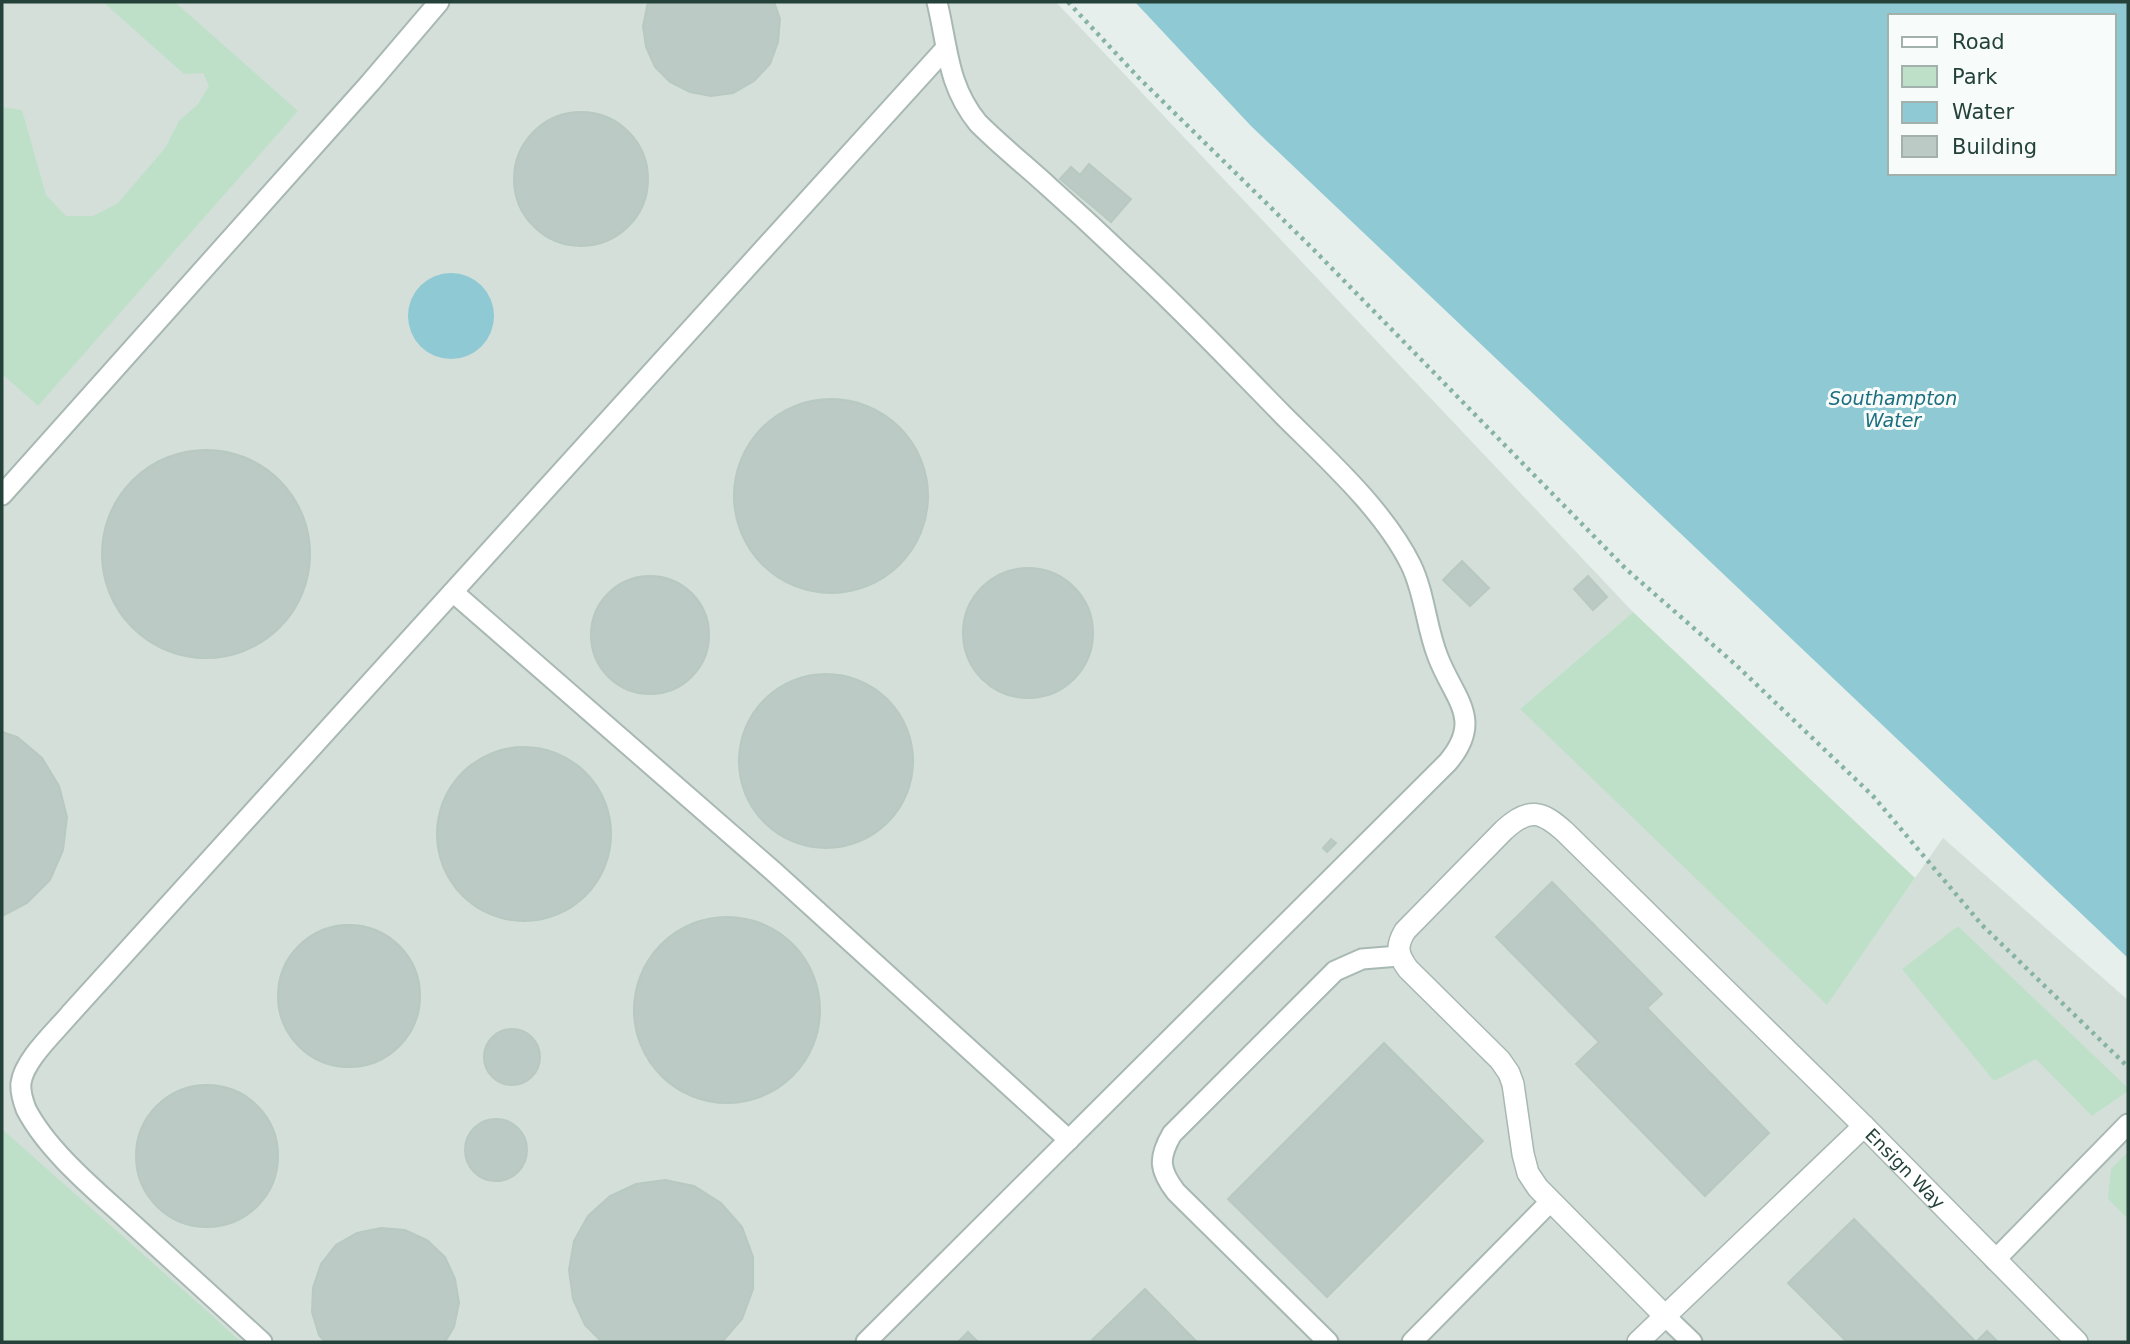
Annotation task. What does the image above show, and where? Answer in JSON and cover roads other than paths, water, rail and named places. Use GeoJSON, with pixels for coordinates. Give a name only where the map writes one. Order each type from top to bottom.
{"type":"FeatureCollection","features":[{"type":"Feature","properties":{"kind":"street"},"geometry":{"type":"LineString","coordinates":[[1665,1316],[1550,1202],[1528,1173],[1509,1073],[1500,1060],[1399,956],[1398,943],[1405,931],[1504,830],[1515,820],[1528,814],[1543,815],[1565,832],[1864,1126]]}},
{"type":"Feature","properties":{"kind":"street","name":"Ensign Way"},"geometry":{"type":"LineString","coordinates":[[1639,1342],[1864,1126],[2077,1342]]}},
{"type":"Feature","properties":{"kind":"lane"},"geometry":{"type":"LineString","coordinates":[[2,495],[439,2]]}},
{"type":"Feature","properties":{"kind":"lane"},"geometry":{"type":"LineString","coordinates":[[866,1342],[1448,762],[1459,750],[1465,737],[1466,723],[1464,710],[1448,682],[1434,646],[1418,583],[1400,546],[1342,474],[1134,266],[978,123],[960,96],[946,48],[937,2]]}},
{"type":"Feature","properties":{"kind":"lane"},"geometry":{"type":"LineString","coordinates":[[262,1342],[108,1202],[57,1150],[27,1110],[21,1082],[37,1053],[70,1014],[946,48]]}},
{"type":"Feature","properties":{"kind":"lane"},"geometry":{"type":"LineString","coordinates":[[453,592],[773,871],[1069,1140]]}},
{"type":"Feature","properties":{"kind":"lane"},"geometry":{"type":"LineString","coordinates":[[1328,1342],[1176,1192],[1161,1166],[1162,1150],[1172,1134],[1335,971],[1362,959],[1399,956]]}},
{"type":"Feature","properties":{"kind":"lane"},"geometry":{"type":"LineString","coordinates":[[1995,1260],[2128,1124]]}},
{"type":"Feature","properties":{"kind":"lane"},"geometry":{"type":"LineString","coordinates":[[1412,1342],[1550,1202]]}},
{"type":"Feature","properties":{"kind":"lane"},"geometry":{"type":"LineString","coordinates":[[1665,1316],[1692,1342]]}},
{"type":"Feature","properties":{"kind":"water","name":"Southampton Water"},"geometry":{"type":"Polygon","coordinates":[[[1135,2],[2128,2],[2128,958],[1251,126],[1135,2]]]}},
{"type":"Feature","properties":{"kind":"water"},"geometry":{"type":"Polygon","coordinates":[[[451,273],[468,276],[482,285],[491,299],[494,316],[491,333],[482,347],[468,356],[451,359],[434,356],[420,347],[411,333],[408,316],[411,299],[420,285],[434,276],[451,273]]]}}]}
